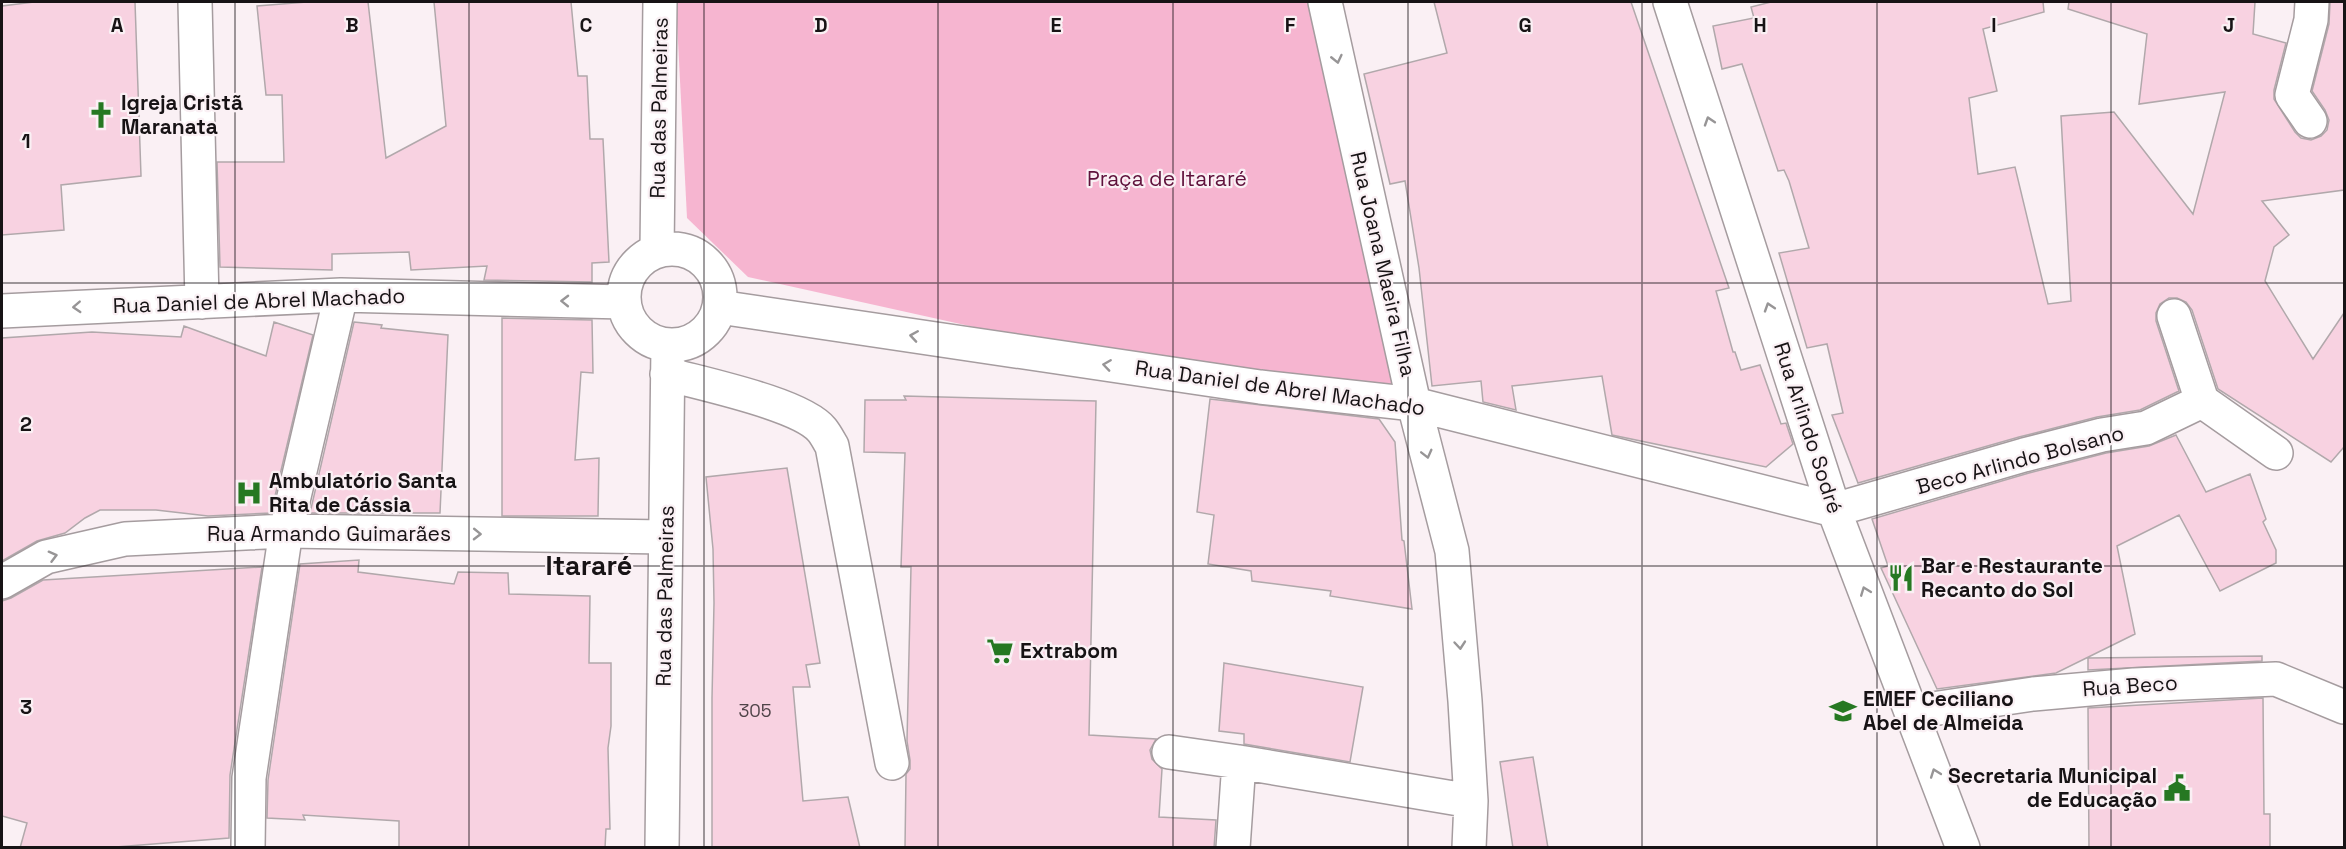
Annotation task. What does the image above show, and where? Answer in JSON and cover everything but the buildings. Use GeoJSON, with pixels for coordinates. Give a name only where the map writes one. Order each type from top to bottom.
{"type":"FeatureCollection","features":[{"type":"Feature","properties":{"kind":"street"},"geometry":{"type":"LineString","coordinates":[[195,2],[202,302]]}},
{"type":"Feature","properties":{"kind":"street","name":"Rua das Palmeiras"},"geometry":{"type":"LineString","coordinates":[[657,250],[660,2]]}},
{"type":"Feature","properties":{"kind":"street","name":"Rua Joana Maeira Filha"},"geometry":{"type":"LineString","coordinates":[[1325,2],[1414,404],[1452,551],[1471,801],[1469,848]]}},
{"type":"Feature","properties":{"kind":"street","name":"Rua Arlindo Sodré"},"geometry":{"type":"LineString","coordinates":[[1670,2],[1834,510],[1963,848]]}},
{"type":"Feature","properties":{"kind":"street"},"geometry":{"type":"LineString","coordinates":[[2310,121],[2292,95],[2311,20],[2312,2]]}},
{"type":"Feature","properties":{"kind":"street"},"geometry":{"type":"LineString","coordinates":[[667,359],[683,344],[703,333],[713,321],[719,307],[717,279],[713,271],[700,257],[675,248],[657,250],[642,258],[632,270],[625,286],[624,302],[629,318],[638,331],[652,341],[667,359],[784,406],[822,429],[832,446],[892,763]]}},
{"type":"Feature","properties":{"kind":"street"},"geometry":{"type":"LineString","coordinates":[[248,848],[249,778],[286,531],[341,295]]}},
{"type":"Feature","properties":{"kind":"street","name":"Rua Daniel de Abrel Machado"},"geometry":{"type":"LineString","coordinates":[[2,311],[341,295],[624,302]]}},
{"type":"Feature","properties":{"kind":"street","name":"Rua Daniel de Abrel Machado"},"geometry":{"type":"LineString","coordinates":[[719,307],[1248,385],[1414,404],[1834,510]]}},
{"type":"Feature","properties":{"kind":"street"},"geometry":{"type":"LineString","coordinates":[[2174,316],[2202,402],[2276,453]]}},
{"type":"Feature","properties":{"kind":"street","name":"Rua das Palmeiras"},"geometry":{"type":"LineString","coordinates":[[662,848],[667,359]]}},
{"type":"Feature","properties":{"kind":"street","name":"Beco Arlindo Bolsano"},"geometry":{"type":"LineString","coordinates":[[1834,510],[2102,435],[2146,428],[2202,402]]}},
{"type":"Feature","properties":{"kind":"street","name":"Rua Armando Guimarães"},"geometry":{"type":"LineString","coordinates":[[2,582],[46,557],[125,539],[286,531],[665,537]]}},
{"type":"Feature","properties":{"kind":"street","name":"Rua Beco"},"geometry":{"type":"LineString","coordinates":[[1912,712],[2033,694],[2134,685],[2276,679],[2344,707]]}},
{"type":"Feature","properties":{"kind":"street"},"geometry":{"type":"LineString","coordinates":[[1169,752],[1471,801]]}},
{"type":"Feature","properties":{"kind":"street"},"geometry":{"type":"LineString","coordinates":[[1233,848],[1239,762]]}},
{"type":"Feature","properties":{"kind":"green space","name":"Praça de Itararé"},"geometry":{"type":"Polygon","coordinates":[[[676,2],[1311,2],[1394,389],[1042,342],[748,277],[687,218],[676,2]]]}},
{"type":"Feature","properties":{"kind":"place","name":"Igreja Cristã Maranata"},"geometry":{"type":"Point","coordinates":[101,115]}},
{"type":"Feature","properties":{"kind":"place","name":"Ambulatório Santa Rita de Cássia"},"geometry":{"type":"Point","coordinates":[249,493]}},
{"type":"Feature","properties":{"kind":"place","name":"Bar e Restaurante Recanto do Sol"},"geometry":{"type":"Point","coordinates":[1901,578]}},
{"type":"Feature","properties":{"kind":"place","name":"Extrabom"},"geometry":{"type":"Point","coordinates":[1000,651]}},
{"type":"Feature","properties":{"kind":"place","name":"EMEF Ceciliano Abel de Almeida"},"geometry":{"type":"Point","coordinates":[1843,711]}},
{"type":"Feature","properties":{"kind":"place","name":"Secretaria Municipal de Educação"},"geometry":{"type":"Point","coordinates":[2177,788]}},
{"type":"Feature","properties":{"kind":"district","name":"Itararé"},"geometry":{"type":"Point","coordinates":[589,566]}}]}
